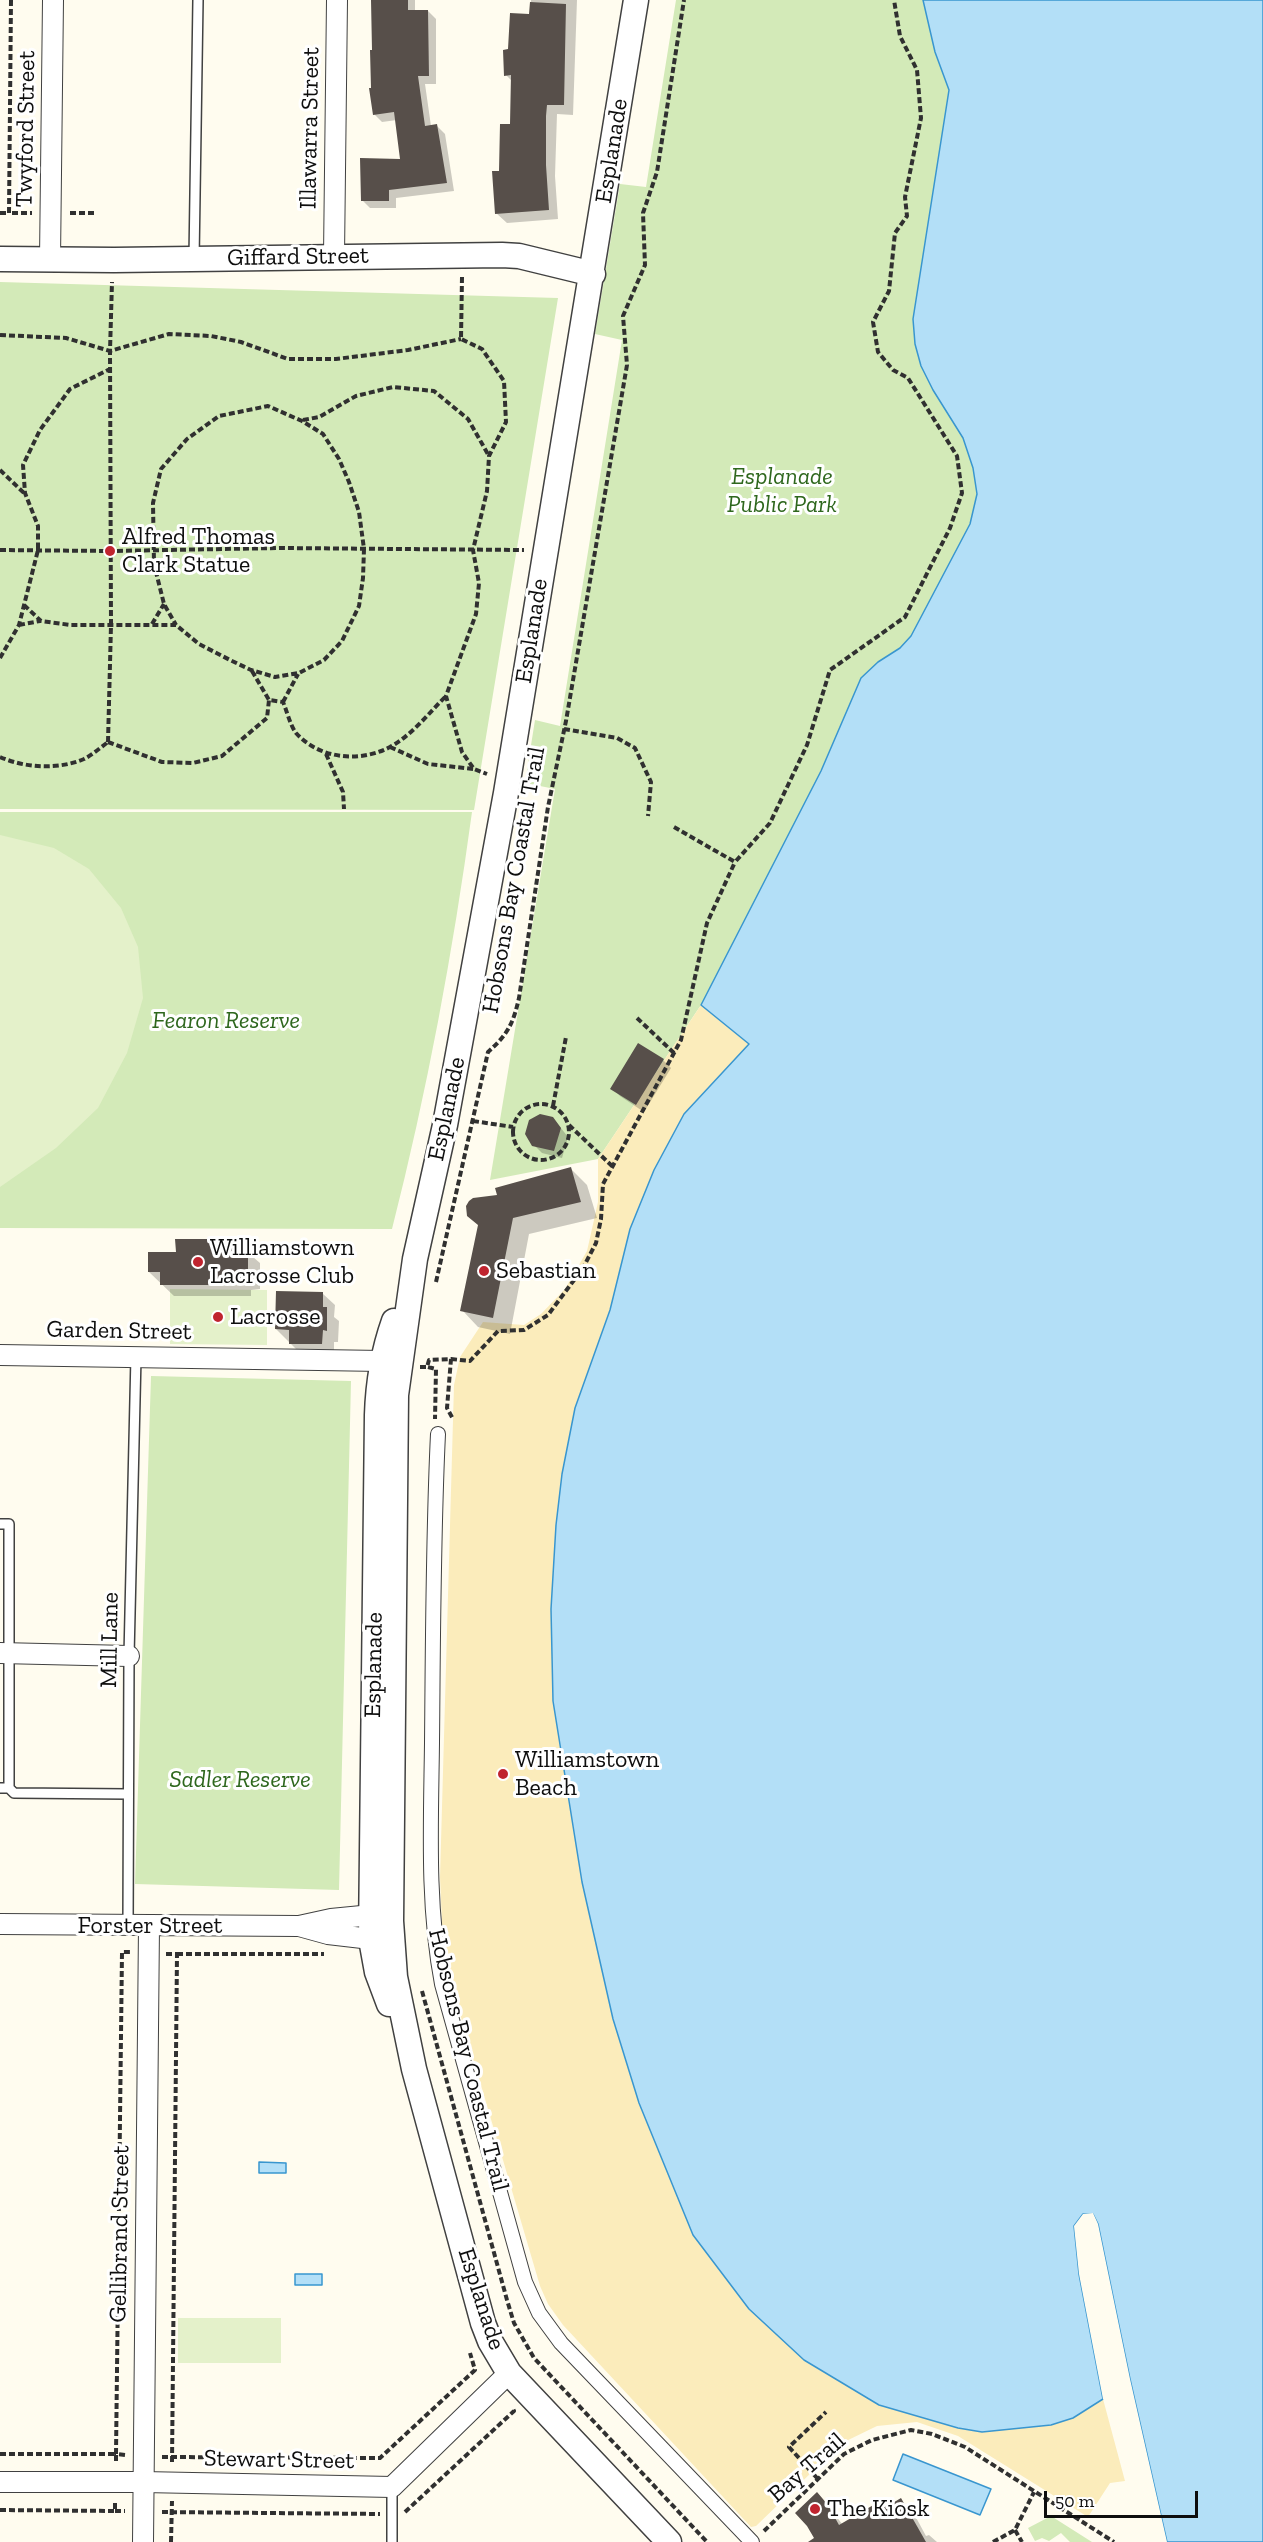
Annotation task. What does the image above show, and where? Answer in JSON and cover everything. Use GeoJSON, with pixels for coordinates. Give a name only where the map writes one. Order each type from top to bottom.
{"type":"FeatureCollection","features":[{"type":"Feature","properties":{"kind":"street","name":"Twyford Street"},"geometry":{"type":"LineString","coordinates":[[50,259],[53,0]]}},
{"type":"Feature","properties":{"kind":"street","name":"Illawarra Street"},"geometry":{"type":"LineString","coordinates":[[334,256],[337,0]]}},
{"type":"Feature","properties":{"kind":"street","name":"Esplanade"},"geometry":{"type":"LineString","coordinates":[[636,0],[593,274],[544,550],[508,781],[447,1114],[415,1259],[404,1362],[377,1415],[376,1924],[377,1972],[414,2069],[483,2324],[499,2358],[509,2373],[669,2542]]}},
{"type":"Feature","properties":{"kind":"street","name":"Giffard Street"},"geometry":{"type":"LineString","coordinates":[[0,259],[519,256],[593,274]]}},
{"type":"Feature","properties":{"kind":"street","name":"Garden Street"},"geometry":{"type":"LineString","coordinates":[[0,1355],[404,1362]]}},
{"type":"Feature","properties":{"kind":"street","name":"Hobsons Bay Coastal Trail"},"geometry":{"type":"LineString","coordinates":[[438,1434],[433,1527],[432,1886],[435,1944],[442,1984],[522,2271],[533,2302],[561,2343],[755,2539]]}},
{"type":"Feature","properties":{"kind":"street"},"geometry":{"type":"LineString","coordinates":[[5,1653],[129,1656]]}},
{"type":"Feature","properties":{"kind":"street","name":"Forster Street"},"geometry":{"type":"LineString","coordinates":[[0,1924],[299,1926],[335,1936],[376,1924]]}},
{"type":"Feature","properties":{"kind":"street","name":"Gellibrand Street"},"geometry":{"type":"LineString","coordinates":[[143,2542],[149,1926]]}},
{"type":"Feature","properties":{"kind":"street"},"geometry":{"type":"LineString","coordinates":[[392,2487],[509,2373]]}},
{"type":"Feature","properties":{"kind":"street","name":"Stewart Street"},"geometry":{"type":"LineString","coordinates":[[0,2482],[143,2482],[392,2487]]}},
{"type":"Feature","properties":{"kind":"lane"},"geometry":{"type":"LineString","coordinates":[[194,259],[198,0]]}},
{"type":"Feature","properties":{"kind":"lane","name":"Mill Lane"},"geometry":{"type":"LineString","coordinates":[[128,1926],[129,1656],[136,1356]]}},
{"type":"Feature","properties":{"kind":"lane"},"geometry":{"type":"LineString","coordinates":[[0,1524],[9,1524],[5,1653],[5,1788],[14,1793],[128,1794]]}},
{"type":"Feature","properties":{"kind":"lane"},"geometry":{"type":"LineString","coordinates":[[392,2487],[392,2542]]}},
{"type":"Feature","properties":{"kind":"path"},"geometry":{"type":"LineString","coordinates":[[9,213],[11,0]]}},
{"type":"Feature","properties":{"kind":"path","name":"Hobsons Bay Coastal Trail"},"geometry":{"type":"LineString","coordinates":[[435,1289],[488,1052],[501,1041],[512,1026],[519,998],[548,807],[564,729],[627,365],[623,316],[645,265],[644,213],[657,172],[684,0]]}},
{"type":"Feature","properties":{"kind":"path"},"geometry":{"type":"LineString","coordinates":[[427,1367],[429,1360],[470,1361],[498,1331],[524,1330],[548,1315],[577,1277],[596,1244],[601,1219],[603,1184],[681,1040],[707,923],[735,862],[770,823],[807,745],[830,670],[905,617],[950,528],[963,493],[957,456],[908,378],[893,370],[878,352],[873,322],[889,291],[895,233],[908,216],[905,197],[921,118],[916,70],[900,36],[894,0]]}},
{"type":"Feature","properties":{"kind":"path"},"geometry":{"type":"LineString","coordinates":[[0,213],[94,213]]}},
{"type":"Feature","properties":{"kind":"path"},"geometry":{"type":"LineString","coordinates":[[461,339],[462,257]]}},
{"type":"Feature","properties":{"kind":"path"},"geometry":{"type":"LineString","coordinates":[[108,742],[111,625],[110,351],[114,260]]}},
{"type":"Feature","properties":{"kind":"path"},"geometry":{"type":"LineString","coordinates":[[0,335],[66,338],[110,351],[169,334],[211,336],[241,342],[288,358],[336,359],[408,350],[461,339],[482,350],[504,381],[506,422],[489,456],[487,491],[473,550],[479,583],[476,614],[446,696],[417,726],[390,747],[355,757],[326,754]]}},
{"type":"Feature","properties":{"kind":"path"},"geometry":{"type":"LineString","coordinates":[[0,658],[19,625],[38,550],[38,526],[25,493],[23,465],[40,430],[70,389],[110,369]]}},
{"type":"Feature","properties":{"kind":"path"},"geometry":{"type":"LineString","coordinates":[[302,421],[319,417],[356,396],[393,387],[434,391],[468,419],[489,456]]}},
{"type":"Feature","properties":{"kind":"path"},"geometry":{"type":"LineString","coordinates":[[268,406],[302,421],[323,434],[339,459],[359,512],[364,549],[359,606],[342,641],[324,660],[298,673],[275,677],[251,670],[200,644],[176,625],[164,604],[154,564],[153,550],[153,503],[161,469],[187,439],[219,416],[268,406]]}},
{"type":"Feature","properties":{"kind":"path"},"geometry":{"type":"LineString","coordinates":[[0,470],[25,493]]}},
{"type":"Feature","properties":{"kind":"path"},"geometry":{"type":"LineString","coordinates":[[0,550],[544,550]]}},
{"type":"Feature","properties":{"kind":"path"},"geometry":{"type":"LineString","coordinates":[[152,624],[164,604]]}},
{"type":"Feature","properties":{"kind":"path"},"geometry":{"type":"LineString","coordinates":[[24,605],[41,621]]}},
{"type":"Feature","properties":{"kind":"path"},"geometry":{"type":"LineString","coordinates":[[19,625],[41,621],[71,625],[176,625]]}},
{"type":"Feature","properties":{"kind":"path"},"geometry":{"type":"LineString","coordinates":[[108,742],[162,762],[193,763],[222,756],[267,718],[268,700],[251,670]]}},
{"type":"Feature","properties":{"kind":"path"},"geometry":{"type":"LineString","coordinates":[[298,673],[284,702],[296,732],[326,754],[343,792],[344,809]]}},
{"type":"Feature","properties":{"kind":"path"},"geometry":{"type":"LineString","coordinates":[[446,696],[462,752],[474,769]]}},
{"type":"Feature","properties":{"kind":"path"},"geometry":{"type":"LineString","coordinates":[[268,700],[284,702]]}},
{"type":"Feature","properties":{"kind":"path"},"geometry":{"type":"LineString","coordinates":[[564,729],[617,738],[635,748],[651,782],[648,816]]}},
{"type":"Feature","properties":{"kind":"path"},"geometry":{"type":"LineString","coordinates":[[0,757],[16,764],[58,766],[86,758],[108,742]]}},
{"type":"Feature","properties":{"kind":"path"},"geometry":{"type":"LineString","coordinates":[[390,747],[428,764],[474,769],[508,781]]}},
{"type":"Feature","properties":{"kind":"path"},"geometry":{"type":"LineString","coordinates":[[674,827],[735,862]]}},
{"type":"Feature","properties":{"kind":"path"},"geometry":{"type":"LineString","coordinates":[[637,1018],[674,1053]]}},
{"type":"Feature","properties":{"kind":"path"},"geometry":{"type":"LineString","coordinates":[[553,1106],[566,1037]]}},
{"type":"Feature","properties":{"kind":"path"},"geometry":{"type":"LineString","coordinates":[[569,1125],[569,1137],[561,1152],[548,1160],[540,1161],[531,1158],[518,1148],[514,1138],[513,1127],[522,1112],[539,1104],[553,1106],[564,1115],[569,1125],[612,1166]]}},
{"type":"Feature","properties":{"kind":"path"},"geometry":{"type":"LineString","coordinates":[[473,1121],[513,1127]]}},
{"type":"Feature","properties":{"kind":"path"},"geometry":{"type":"LineString","coordinates":[[451,1359],[447,1408],[453,1419]]}},
{"type":"Feature","properties":{"kind":"path"},"geometry":{"type":"LineString","coordinates":[[404,1362],[436,1369],[434,1416],[438,1434]]}},
{"type":"Feature","properties":{"kind":"path"},"geometry":{"type":"LineString","coordinates":[[177,1954],[330,1954]]}},
{"type":"Feature","properties":{"kind":"path","name":"Hobsons Bay Coastal Trail"},"geometry":{"type":"LineString","coordinates":[[423,1990],[507,2300],[522,2340],[534,2358],[707,2542]]}},
{"type":"Feature","properties":{"kind":"path"},"geometry":{"type":"LineString","coordinates":[[116,2454],[380,2458],[475,2370],[469,2347]]}},
{"type":"Feature","properties":{"kind":"path"},"geometry":{"type":"LineString","coordinates":[[817,2478],[789,2446],[826,2412]]}},
{"type":"Feature","properties":{"kind":"path","name":"Bay Trail"},"geometry":{"type":"LineString","coordinates":[[755,2539],[836,2460],[872,2440],[911,2430],[932,2434],[965,2447],[1114,2542]]}},
{"type":"Feature","properties":{"kind":"path"},"geometry":{"type":"LineString","coordinates":[[993,2542],[1016,2530],[1034,2492]]}},
{"type":"Feature","properties":{"kind":"path"},"geometry":{"type":"LineString","coordinates":[[1016,2530],[1022,2542]]}},
{"type":"Feature","properties":{"kind":"green space","name":"Esplanade Public Park"},"geometry":{"type":"Polygon","coordinates":[[[676,0],[923,0],[935,52],[949,90],[913,319],[915,344],[921,366],[933,390],[963,438],[973,468],[977,494],[970,524],[911,636],[900,649],[878,662],[861,678],[821,771],[701,1005],[598,1159],[490,1180],[555,789],[525,783],[535,720],[560,726],[622,340],[595,334],[620,184],[646,187],[676,0]]]}},
{"type":"Feature","properties":{"kind":"green space"},"geometry":{"type":"Polygon","coordinates":[[[0,282],[558,298],[474,810],[0,809],[0,282]]]}},
{"type":"Feature","properties":{"kind":"green space","name":"Fearon Reserve"},"geometry":{"type":"Polygon","coordinates":[[[0,812],[472,812],[438,1022],[417,1126],[392,1229],[0,1228],[0,812]]]}},
{"type":"Feature","properties":{"kind":"green space"},"geometry":{"type":"Polygon","coordinates":[[[0,835],[54,848],[89,869],[121,908],[138,947],[143,998],[127,1053],[98,1108],[56,1148],[0,1187],[0,835]]]}},
{"type":"Feature","properties":{"kind":"green space","name":"Lacrosse"},"geometry":{"type":"Polygon","coordinates":[[[170,1289],[267,1290],[267,1345],[170,1344],[170,1289]]]}},
{"type":"Feature","properties":{"kind":"green space","name":"Sadler Reserve"},"geometry":{"type":"Polygon","coordinates":[[[151,1376],[351,1381],[339,1890],[135,1884],[151,1376]]]}},
{"type":"Feature","properties":{"kind":"green space"},"geometry":{"type":"Polygon","coordinates":[[[178,2318],[281,2318],[281,2363],[178,2363],[178,2318]]]}},
{"type":"Feature","properties":{"kind":"green space"},"geometry":{"type":"Polygon","coordinates":[[[1051,2516],[1092,2542],[1070,2542],[1061,2533],[1049,2541],[1042,2538],[1035,2541],[1028,2528],[1051,2516]]]}},
{"type":"Feature","properties":{"kind":"sand","name":"Williamstown Beach"},"geometry":{"type":"Polygon","coordinates":[[[701,1005],[750,1044],[684,1114],[654,1170],[630,1229],[610,1310],[575,1408],[562,1474],[556,1525],[551,1609],[553,1701],[582,1882],[613,2019],[626,2062],[693,2235],[749,2309],[804,2360],[879,2405],[958,2428],[982,2432],[1051,2425],[1073,2418],[1103,2399],[1125,2481],[1110,2483],[1088,2517],[958,2436],[917,2422],[877,2426],[842,2443],[756,2526],[751,2527],[563,2325],[548,2304],[540,2286],[451,1983],[442,1923],[440,1877],[454,1385],[460,1357],[483,1322],[524,1325],[541,1314],[565,1289],[587,1251],[598,1202],[598,1159],[701,1005]]]}},
{"type":"Feature","properties":{"kind":"water"},"geometry":{"type":"Polygon","coordinates":[[[923,0],[1263,0],[1263,2542],[1167,2542],[1098,2224],[1093,2214],[1083,2214],[1074,2226],[1079,2274],[1103,2399],[1073,2418],[1051,2425],[982,2432],[958,2428],[879,2405],[804,2360],[749,2309],[693,2235],[639,2103],[613,2019],[582,1882],[553,1701],[551,1609],[556,1525],[562,1474],[575,1408],[610,1310],[630,1229],[654,1170],[684,1114],[749,1044],[701,1005],[821,771],[861,678],[878,662],[900,648],[911,636],[970,524],[977,494],[973,468],[963,438],[933,390],[921,366],[915,344],[913,319],[949,90],[935,52],[923,0]]]}},
{"type":"Feature","properties":{"kind":"water"},"geometry":{"type":"Polygon","coordinates":[[[259,2162],[286,2163],[286,2173],[259,2173],[259,2162]]]}},
{"type":"Feature","properties":{"kind":"water"},"geometry":{"type":"Polygon","coordinates":[[[295,2274],[322,2274],[322,2285],[295,2285],[295,2274]]]}},
{"type":"Feature","properties":{"kind":"water"},"geometry":{"type":"Polygon","coordinates":[[[903,2454],[991,2489],[980,2515],[893,2480],[903,2454]]]}},
{"type":"Feature","properties":{"kind":"pier"},"geometry":{"type":"Polygon","coordinates":[[[1093,2213],[1098,2224],[1167,2542],[1164,2542],[1095,2225],[1091,2216],[1084,2217],[1078,2227],[1082,2274],[1106,2398],[1105,2401],[1103,2399],[1079,2274],[1074,2226],[1083,2214],[1093,2213]]]}},
{"type":"Feature","properties":{"kind":"building"},"geometry":{"type":"Polygon","coordinates":[[[371,0],[408,0],[408,10],[428,10],[429,76],[418,76],[425,126],[437,124],[447,183],[389,190],[389,201],[361,201],[360,158],[400,159],[394,112],[373,115],[369,88],[371,88],[370,50],[372,50],[371,0]]]}},
{"type":"Feature","properties":{"kind":"building"},"geometry":{"type":"Polygon","coordinates":[[[530,2],[566,4],[564,105],[547,105],[546,116],[549,210],[495,214],[492,171],[499,171],[500,124],[510,124],[511,75],[504,76],[503,50],[508,49],[510,13],[529,14],[530,2]]]}},
{"type":"Feature","properties":{"kind":"building"},"geometry":{"type":"Polygon","coordinates":[[[638,1043],[664,1059],[636,1105],[610,1089],[638,1043]]]}},
{"type":"Feature","properties":{"kind":"building"},"geometry":{"type":"Polygon","coordinates":[[[540,1114],[553,1117],[561,1128],[554,1151],[532,1146],[525,1134],[529,1120],[540,1114]]]}},
{"type":"Feature","properties":{"kind":"building"},"geometry":{"type":"Polygon","coordinates":[[[571,1167],[581,1202],[513,1218],[493,1318],[460,1311],[478,1225],[467,1216],[466,1206],[469,1201],[473,1198],[497,1195],[495,1188],[571,1167]]]}},
{"type":"Feature","properties":{"kind":"building","name":"Williamstown Lacrosse Club"},"geometry":{"type":"Polygon","coordinates":[[[175,1239],[233,1239],[233,1249],[248,1249],[248,1278],[240,1278],[240,1285],[160,1285],[160,1272],[148,1272],[148,1252],[176,1252],[175,1239]]]}},
{"type":"Feature","properties":{"kind":"building"},"geometry":{"type":"Polygon","coordinates":[[[276,1291],[323,1292],[323,1307],[327,1307],[327,1331],[323,1330],[322,1344],[289,1344],[289,1330],[275,1329],[276,1291]]]}},
{"type":"Feature","properties":{"kind":"building"},"geometry":{"type":"Polygon","coordinates":[[[817,2492],[828,2505],[839,2525],[882,2500],[886,2507],[901,2498],[926,2542],[808,2542],[814,2538],[795,2513],[817,2492]]]}},
{"type":"Feature","properties":{"kind":"place","name":"Alfred Thomas Clark Statue"},"geometry":{"type":"Point","coordinates":[110,551]}},
{"type":"Feature","properties":{"kind":"place","name":"Williamstown Lacrosse Club"},"geometry":{"type":"Point","coordinates":[198,1262]}},
{"type":"Feature","properties":{"kind":"place","name":"Sebastian"},"geometry":{"type":"Point","coordinates":[484,1271]}},
{"type":"Feature","properties":{"kind":"place","name":"Lacrosse"},"geometry":{"type":"Point","coordinates":[218,1317]}},
{"type":"Feature","properties":{"kind":"place","name":"Williamstown Beach"},"geometry":{"type":"Point","coordinates":[503,1774]}},
{"type":"Feature","properties":{"kind":"place","name":"The Kiosk"},"geometry":{"type":"Point","coordinates":[815,2509]}}]}
